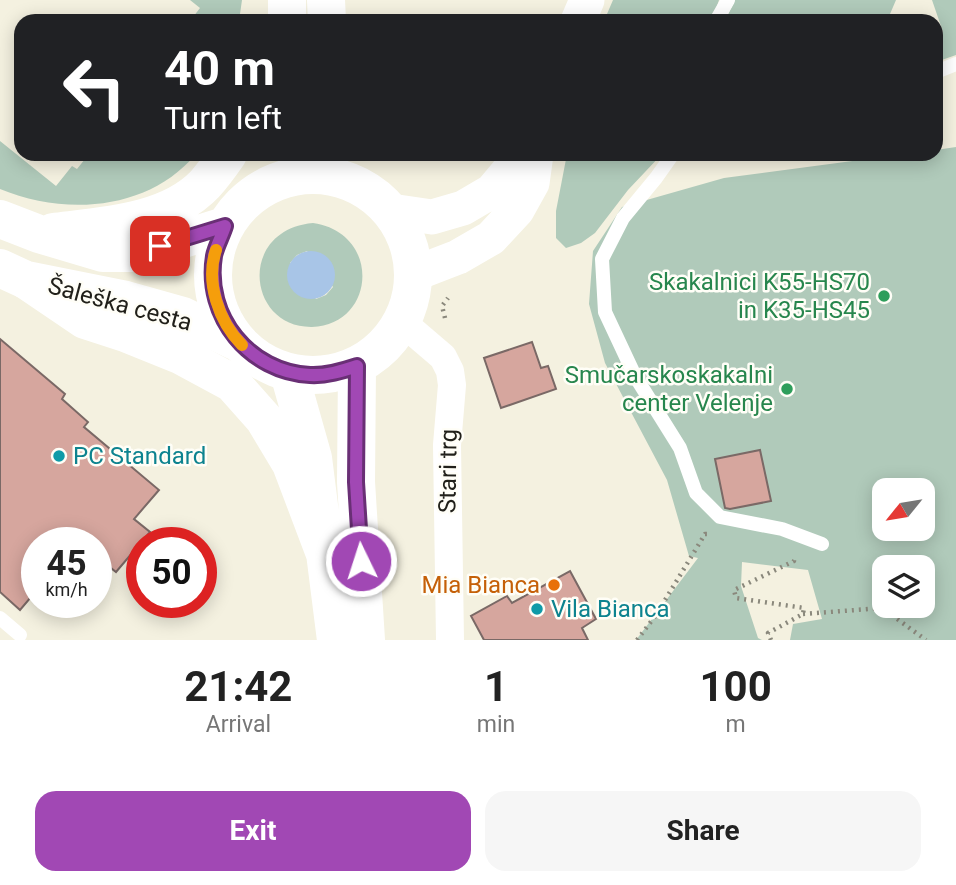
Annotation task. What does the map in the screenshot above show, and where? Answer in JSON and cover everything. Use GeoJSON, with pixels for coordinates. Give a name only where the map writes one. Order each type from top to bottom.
{"type":"FeatureCollection","features":[{"type":"Feature","properties":{"kind":"main road"},"geometry":{"type":"LineString","coordinates":[[39,234],[126,222],[166,211],[203,186],[223,161]]}},
{"type":"Feature","properties":{"kind":"main road"},"geometry":{"type":"LineString","coordinates":[[235,213],[264,187],[285,178],[331,176],[348,168],[391,211],[408,241],[414,275],[411,299],[402,322],[383,347],[357,366],[335,373],[312,376],[289,373],[262,362],[239,343],[222,317],[213,287],[214,256],[235,213],[275,161]]}},
{"type":"Feature","properties":{"kind":"main road","name":"Šaleška cesta"},"geometry":{"type":"LineString","coordinates":[[0,219],[103,253],[138,253],[235,213]]}},
{"type":"Feature","properties":{"kind":"main road"},"geometry":{"type":"LineString","coordinates":[[13,274],[85,320],[125,332],[181,356],[232,383],[264,419],[291,464],[325,554]]}},
{"type":"Feature","properties":{"kind":"main road","name":"Šaleška cesta"},"geometry":{"type":"LineString","coordinates":[[13,274],[183,316],[239,343]]}},
{"type":"Feature","properties":{"kind":"main road"},"geometry":{"type":"LineString","coordinates":[[357,366],[356,482],[366,640]]}},
{"type":"Feature","properties":{"kind":"main road"},"geometry":{"type":"LineString","coordinates":[[289,373],[313,458],[336,640]]}},
{"type":"Feature","properties":{"kind":"street"},"geometry":{"type":"LineString","coordinates":[[391,211],[432,217],[463,208],[492,191],[517,161]]}},
{"type":"Feature","properties":{"kind":"street"},"geometry":{"type":"LineString","coordinates":[[414,275],[458,257],[491,238],[517,210],[532,183],[535,161]]}},
{"type":"Feature","properties":{"kind":"street","name":"Stari trg"},"geometry":{"type":"LineString","coordinates":[[402,322],[443,358],[450,371],[452,385],[447,445],[450,640]]}},
{"type":"Feature","properties":{"kind":"lane"},"geometry":{"type":"LineString","coordinates":[[668,161],[623,218],[602,259],[604,312],[635,376],[680,448],[696,493],[720,517],[782,529],[822,544]]}},
{"type":"Feature","properties":{"kind":"lane"},"geometry":{"type":"LineString","coordinates":[[0,618],[20,635]]}},
{"type":"Feature","properties":{"kind":"path"},"geometry":{"type":"LineString","coordinates":[[636,640],[656,615],[705,534],[718,537]]}},
{"type":"Feature","properties":{"kind":"path"},"geometry":{"type":"LineString","coordinates":[[794,552],[794,561],[734,590],[736,598],[804,608],[803,614]]}},
{"type":"Feature","properties":{"kind":"path"},"geometry":{"type":"LineString","coordinates":[[771,640],[768,633],[803,614],[882,608],[926,640]]}},
{"type":"Feature","properties":{"kind":"green space"},"geometry":{"type":"Polygon","coordinates":[[[190,0],[242,0],[240,14],[195,14],[200,8],[190,0]]]}},
{"type":"Feature","properties":{"kind":"green space"},"geometry":{"type":"Polygon","coordinates":[[[613,0],[719,0],[714,14],[607,14],[613,0]]]}},
{"type":"Feature","properties":{"kind":"green space"},"geometry":{"type":"Polygon","coordinates":[[[735,0],[896,0],[890,14],[728,14],[735,0]]]}},
{"type":"Feature","properties":{"kind":"green space"},"geometry":{"type":"Polygon","coordinates":[[[932,0],[956,0],[956,55],[943,60],[943,14],[937,14],[932,0]]]}},
{"type":"Feature","properties":{"kind":"green space"},"geometry":{"type":"Polygon","coordinates":[[[0,141],[14,152],[14,161],[25,161],[56,186],[72,166],[77,169],[83,161],[189,161],[154,187],[130,197],[104,203],[51,203],[0,189],[0,141]]]}},
{"type":"Feature","properties":{"kind":"green space","name":"Smučarskoskakalni center Velenje"},"geometry":{"type":"Polygon","coordinates":[[[956,147],[956,640],[790,640],[793,624],[822,619],[808,570],[742,562],[741,586],[758,638],[762,640],[636,640],[698,558],[689,556],[667,480],[605,363],[589,304],[593,251],[622,207],[724,178],[852,161],[943,161],[943,149],[956,147]]]}},
{"type":"Feature","properties":{"kind":"green space"},"geometry":{"type":"Polygon","coordinates":[[[566,161],[655,161],[628,190],[595,233],[581,243],[566,248],[556,238],[556,211],[566,161]]]}},
{"type":"Feature","properties":{"kind":"green space"},"geometry":{"type":"Polygon","coordinates":[[[313,223],[335,230],[351,243],[360,260],[362,278],[359,296],[349,311],[333,322],[312,327],[290,323],[274,312],[264,296],[260,278],[262,259],[272,242],[288,230],[313,223]],[[307,251],[297,255],[290,263],[316,299],[326,295],[333,287],[307,251]]]}},
{"type":"Feature","properties":{"kind":"water"},"geometry":{"type":"Polygon","coordinates":[[[311,251],[328,258],[335,275],[328,292],[311,299],[294,292],[287,275],[294,258],[311,251]]]}},
{"type":"Feature","properties":{"kind":"building","name":"PC Standard"},"geometry":{"type":"Polygon","coordinates":[[[0,339],[65,394],[62,399],[88,422],[84,427],[159,490],[134,519],[144,527],[126,527],[126,560],[116,572],[112,569],[112,527],[21,527],[21,609],[0,592],[0,339]]]}},
{"type":"Feature","properties":{"kind":"building"},"geometry":{"type":"Polygon","coordinates":[[[532,342],[541,368],[548,366],[556,389],[501,408],[484,358],[532,342]]]}},
{"type":"Feature","properties":{"kind":"building"},"geometry":{"type":"Polygon","coordinates":[[[760,450],[771,501],[725,508],[715,459],[760,450]]]}},
{"type":"Feature","properties":{"kind":"building","name":"Vila Bianca"},"geometry":{"type":"Polygon","coordinates":[[[570,571],[596,619],[582,628],[588,640],[484,640],[471,616],[507,596],[512,603],[570,571]]]}},
{"type":"Feature","properties":{"kind":"slow traffic"},"geometry":{"type":"LineString","coordinates":[[216,250],[213,287],[222,317],[242,345]]}},
{"type":"Feature","properties":{"kind":"place","name":"Skakalnici K55-HS70 in K35-HS45"},"geometry":{"type":"Point","coordinates":[884,296]}},
{"type":"Feature","properties":{"kind":"place","name":"Smučarskoskakalni center Velenje"},"geometry":{"type":"Point","coordinates":[787,389]}},
{"type":"Feature","properties":{"kind":"place","name":"PC Standard"},"geometry":{"type":"Point","coordinates":[59,456]}},
{"type":"Feature","properties":{"kind":"place","name":"Mia Bianca"},"geometry":{"type":"Point","coordinates":[554,585]}},
{"type":"Feature","properties":{"kind":"place","name":"Vila Bianca"},"geometry":{"type":"Point","coordinates":[537,609]}},
{"type":"Feature","properties":{"kind":"route"},"geometry":{"type":"LineString","coordinates":[[160,246],[225,226],[214,256],[213,287],[222,317],[239,343],[262,362],[289,373],[312,376],[357,366],[356,482],[361,561]]}}]}
